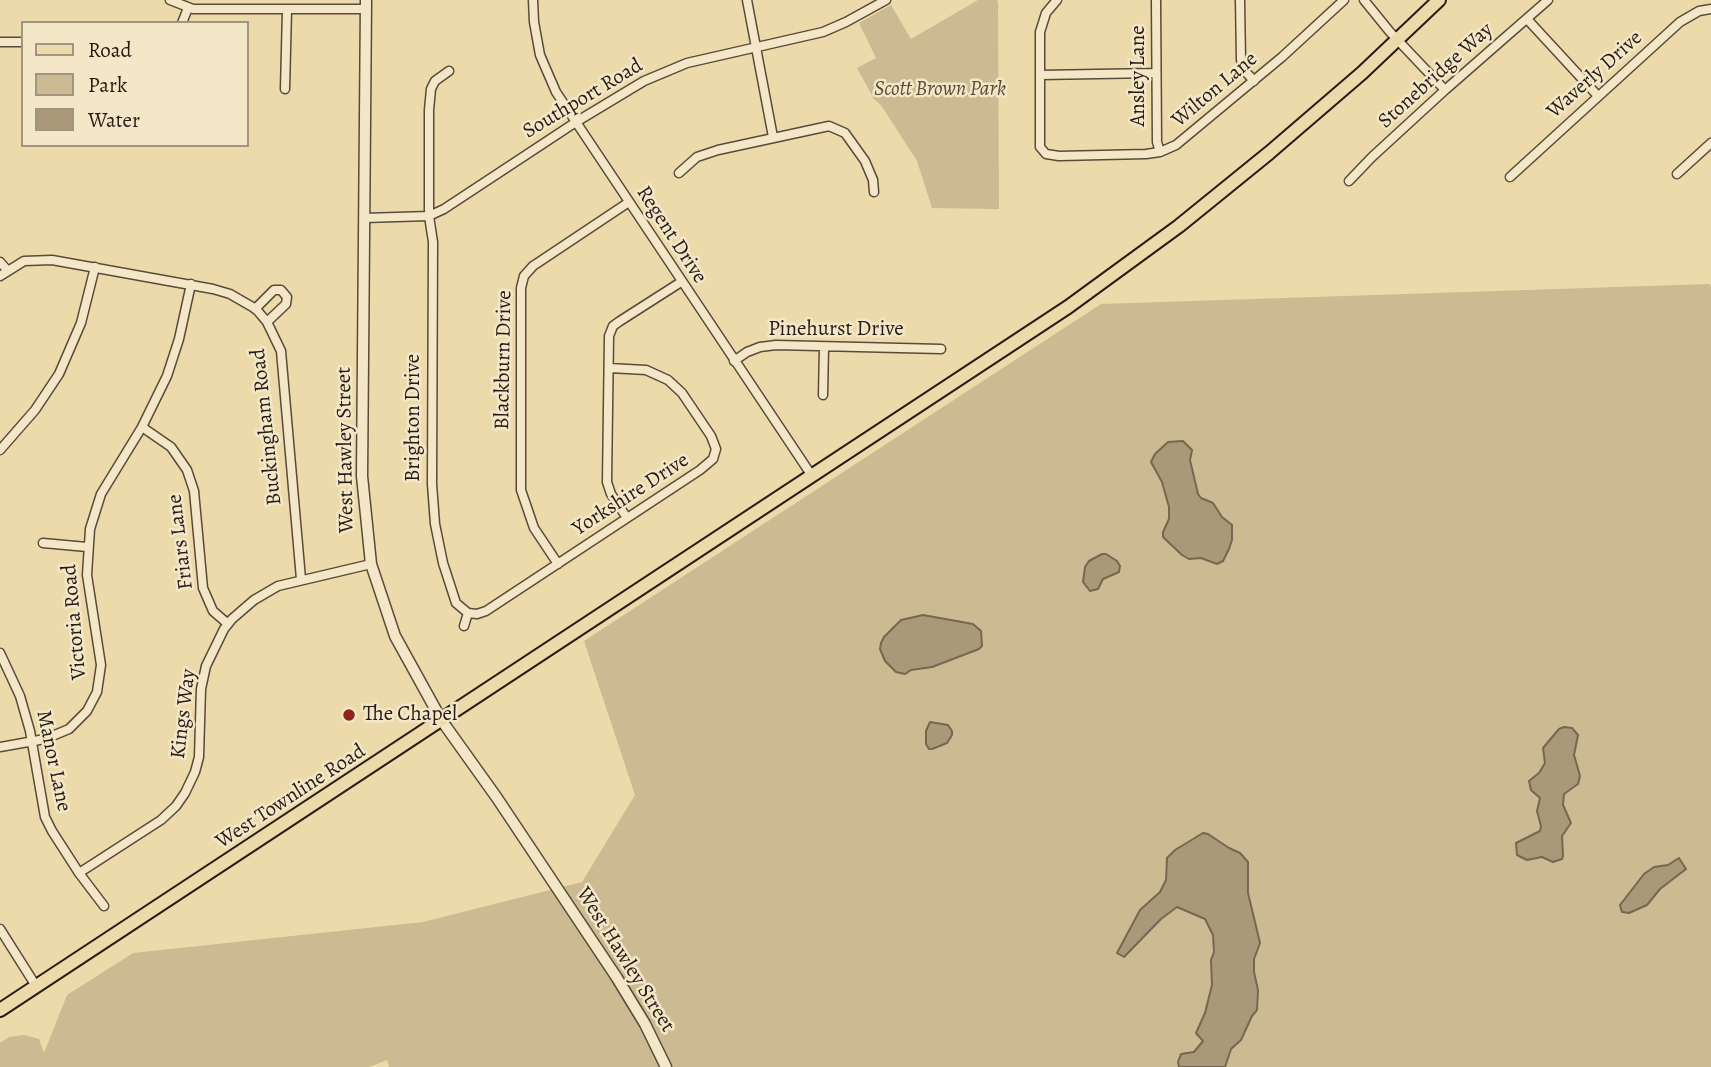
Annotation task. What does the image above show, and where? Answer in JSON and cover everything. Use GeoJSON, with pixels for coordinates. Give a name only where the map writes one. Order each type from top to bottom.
{"type":"FeatureCollection","features":[{"type":"Feature","properties":{"kind":"main road","name":"West Townline Road"},"geometry":{"type":"LineString","coordinates":[[0,1010],[1068,307],[1139,256],[1269,153],[1363,73],[1440,0]]}},
{"type":"Feature","properties":{"kind":"street"},"geometry":{"type":"LineString","coordinates":[[170,0],[188,8],[225,10],[287,10],[366,5]]}},
{"type":"Feature","properties":{"kind":"street","name":"Regent Drive"},"geometry":{"type":"LineString","coordinates":[[534,0],[537,40],[545,69],[556,92],[812,476]]}},
{"type":"Feature","properties":{"kind":"street"},"geometry":{"type":"LineString","coordinates":[[747,0],[773,137]]}},
{"type":"Feature","properties":{"kind":"street","name":"Southport Road"},"geometry":{"type":"LineString","coordinates":[[429,216],[444,209],[623,92],[659,74],[700,60],[823,32],[886,0]]}},
{"type":"Feature","properties":{"kind":"street"},"geometry":{"type":"LineString","coordinates":[[1057,0],[1046,13],[1040,32],[1040,75],[1155,73]]}},
{"type":"Feature","properties":{"kind":"street","name":"Ansley Lane"},"geometry":{"type":"LineString","coordinates":[[1156,0],[1155,73],[1157,142],[1160,152]]}},
{"type":"Feature","properties":{"kind":"street"},"geometry":{"type":"LineString","coordinates":[[1240,0],[1241,60],[1245,71],[1254,81]]}},
{"type":"Feature","properties":{"kind":"street","name":"Wilton Lane"},"geometry":{"type":"LineString","coordinates":[[1040,75],[1040,147],[1046,154],[1059,156],[1160,152],[1193,133],[1344,0]]}},
{"type":"Feature","properties":{"kind":"street"},"geometry":{"type":"LineString","coordinates":[[1364,0],[1445,90]]}},
{"type":"Feature","properties":{"kind":"street","name":"Stonebridge Way"},"geometry":{"type":"LineString","coordinates":[[1349,181],[1445,90],[1548,0]]}},
{"type":"Feature","properties":{"kind":"street","name":"West Hawley Street"},"geometry":{"type":"LineString","coordinates":[[366,5],[362,476],[370,564],[396,636],[442,721],[498,798],[617,978],[645,1024],[666,1067]]}},
{"type":"Feature","properties":{"kind":"street"},"geometry":{"type":"LineString","coordinates":[[183,21],[188,8]]}},
{"type":"Feature","properties":{"kind":"street","name":"Waverly Drive"},"geometry":{"type":"LineString","coordinates":[[1510,177],[1680,22],[1699,11],[1711,9]]}},
{"type":"Feature","properties":{"kind":"street"},"geometry":{"type":"LineString","coordinates":[[285,89],[287,10]]}},
{"type":"Feature","properties":{"kind":"street"},"geometry":{"type":"LineString","coordinates":[[1527,19],[1598,96]]}},
{"type":"Feature","properties":{"kind":"street"},"geometry":{"type":"LineString","coordinates":[[0,42],[21,43]]}},
{"type":"Feature","properties":{"kind":"street","name":"Brighton Drive"},"geometry":{"type":"LineString","coordinates":[[449,71],[435,81],[429,95],[429,216],[433,242],[432,484],[435,524],[450,585],[456,603],[468,613]]}},
{"type":"Feature","properties":{"kind":"street"},"geometry":{"type":"LineString","coordinates":[[679,173],[697,157],[829,126],[845,133],[865,161],[873,180],[874,192]]}},
{"type":"Feature","properties":{"kind":"street"},"geometry":{"type":"LineString","coordinates":[[1677,174],[1711,143]]}},
{"type":"Feature","properties":{"kind":"street","name":"Blackburn Drive"},"geometry":{"type":"LineString","coordinates":[[558,564],[534,528],[521,490],[521,288],[524,276],[533,266],[629,202]]}},
{"type":"Feature","properties":{"kind":"street"},"geometry":{"type":"LineString","coordinates":[[364,218],[429,216]]}},
{"type":"Feature","properties":{"kind":"street","name":"Buckingham Road"},"geometry":{"type":"LineString","coordinates":[[3,273],[33,259],[191,284],[230,294],[254,309],[267,322],[281,351],[301,579]]}},
{"type":"Feature","properties":{"kind":"street"},"geometry":{"type":"LineString","coordinates":[[0,262],[3,273]]}},
{"type":"Feature","properties":{"kind":"street"},"geometry":{"type":"LineString","coordinates":[[0,450],[35,411],[59,374],[81,323],[95,267]]}},
{"type":"Feature","properties":{"kind":"street"},"geometry":{"type":"LineString","coordinates":[[627,518],[611,494],[607,482],[609,336],[613,326],[681,282]]}},
{"type":"Feature","properties":{"kind":"street","name":"Victoria Road"},"geometry":{"type":"LineString","coordinates":[[0,747],[45,739],[69,729],[88,711],[97,692],[101,665],[87,575],[90,529],[101,494],[158,397],[173,358],[191,284]]}},
{"type":"Feature","properties":{"kind":"street"},"geometry":{"type":"LineString","coordinates":[[254,309],[274,290],[281,290],[287,297],[286,304],[267,322]]}},
{"type":"Feature","properties":{"kind":"street","name":"Pinehurst Drive"},"geometry":{"type":"LineString","coordinates":[[734,361],[760,347],[941,349]]}},
{"type":"Feature","properties":{"kind":"street"},"geometry":{"type":"LineString","coordinates":[[823,395],[824,347]]}},
{"type":"Feature","properties":{"kind":"street","name":"Yorkshire Drive"},"geometry":{"type":"LineString","coordinates":[[468,613],[486,611],[709,464],[715,455],[715,444],[682,393],[668,380],[646,370],[609,368]]}},
{"type":"Feature","properties":{"kind":"street","name":"Friars Lane"},"geometry":{"type":"LineString","coordinates":[[142,426],[171,447],[187,470],[194,492],[203,588],[214,611],[228,624]]}},
{"type":"Feature","properties":{"kind":"street"},"geometry":{"type":"LineString","coordinates":[[43,543],[88,547]]}},
{"type":"Feature","properties":{"kind":"street","name":"Kings Way"},"geometry":{"type":"LineString","coordinates":[[79,873],[161,820],[185,793],[199,757],[201,689],[206,666],[228,624],[264,593],[301,579],[370,564]]}},
{"type":"Feature","properties":{"kind":"street"},"geometry":{"type":"LineString","coordinates":[[464,626],[468,613]]}},
{"type":"Feature","properties":{"kind":"street","name":"Manor Lane"},"geometry":{"type":"LineString","coordinates":[[0,653],[20,696],[45,817],[79,873],[104,906]]}},
{"type":"Feature","properties":{"kind":"street"},"geometry":{"type":"LineString","coordinates":[[0,929],[36,986]]}},
{"type":"Feature","properties":{"kind":"green space","name":"Scott Brown Park"},"geometry":{"type":"Polygon","coordinates":[[[978,0],[997,0],[998,3],[999,209],[932,208],[917,161],[881,105],[874,99],[857,68],[876,58],[859,23],[891,5],[911,39],[978,0]]]}},
{"type":"Feature","properties":{"kind":"green space"},"geometry":{"type":"Polygon","coordinates":[[[1709,284],[1711,1067],[389,1067],[387,1060],[369,1067],[0,1067],[0,1043],[9,1037],[24,1035],[39,1039],[44,1053],[67,995],[133,953],[423,922],[582,882],[635,795],[584,641],[1101,304],[1709,284]]]}},
{"type":"Feature","properties":{"kind":"water"},"geometry":{"type":"Polygon","coordinates":[[[1183,441],[1192,450],[1190,460],[1198,494],[1213,503],[1222,517],[1232,525],[1229,549],[1223,561],[1217,564],[1201,558],[1189,559],[1163,537],[1169,519],[1169,507],[1162,482],[1151,462],[1155,454],[1168,442],[1183,441]]]}},
{"type":"Feature","properties":{"kind":"water"},"geometry":{"type":"Polygon","coordinates":[[[1102,554],[1117,561],[1119,572],[1103,579],[1098,589],[1090,591],[1083,582],[1085,567],[1089,561],[1102,554]]]}},
{"type":"Feature","properties":{"kind":"water"},"geometry":{"type":"Polygon","coordinates":[[[923,615],[973,624],[981,631],[982,646],[932,667],[911,670],[905,674],[896,672],[885,661],[880,649],[881,643],[901,620],[923,615]]]}},
{"type":"Feature","properties":{"kind":"water"},"geometry":{"type":"Polygon","coordinates":[[[930,722],[948,725],[952,731],[947,743],[932,749],[926,744],[926,731],[930,722]]]}},
{"type":"Feature","properties":{"kind":"water"},"geometry":{"type":"Polygon","coordinates":[[[1572,728],[1578,735],[1574,755],[1580,776],[1578,784],[1564,794],[1563,805],[1571,823],[1562,836],[1563,856],[1553,862],[1542,857],[1527,860],[1517,855],[1516,843],[1540,831],[1541,826],[1537,811],[1540,798],[1531,790],[1529,781],[1539,773],[1545,763],[1543,748],[1559,729],[1572,728]]]}},
{"type":"Feature","properties":{"kind":"water"},"geometry":{"type":"Polygon","coordinates":[[[1203,833],[1240,853],[1248,862],[1248,893],[1260,943],[1254,959],[1258,990],[1257,1010],[1241,1040],[1231,1049],[1225,1067],[1179,1067],[1181,1054],[1194,1052],[1203,1041],[1196,1033],[1205,1013],[1212,985],[1211,960],[1214,952],[1213,935],[1205,919],[1177,907],[1161,919],[1124,957],[1117,953],[1140,910],[1160,892],[1166,880],[1167,858],[1203,833]]]}},
{"type":"Feature","properties":{"kind":"water"},"geometry":{"type":"Polygon","coordinates":[[[1679,858],[1686,869],[1660,889],[1647,905],[1629,913],[1622,912],[1620,905],[1644,874],[1654,867],[1668,865],[1679,858]]]}},
{"type":"Feature","properties":{"kind":"place","name":"The Chapel"},"geometry":{"type":"Point","coordinates":[349,715]}}]}
